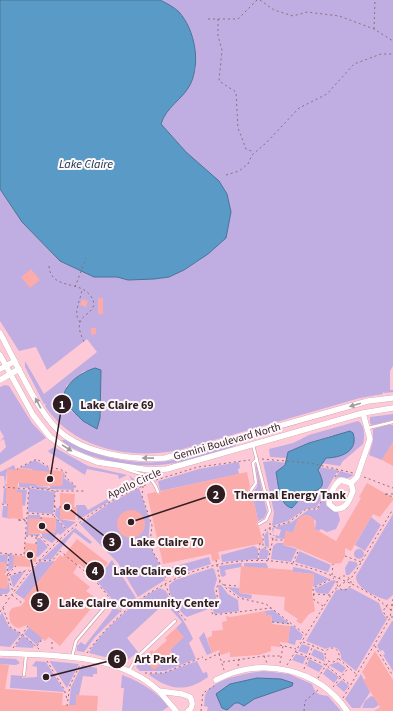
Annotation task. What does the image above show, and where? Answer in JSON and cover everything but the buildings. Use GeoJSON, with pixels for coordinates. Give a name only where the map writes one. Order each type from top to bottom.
{"type":"FeatureCollection","features":[{"type":"Feature","properties":{"kind":"street","name":"Gemini Boulevard North"},"geometry":{"type":"LineString","coordinates":[[0,332],[41,410],[58,430],[74,440],[101,453],[138,458],[165,458],[368,401],[393,398]]}},
{"type":"Feature","properties":{"kind":"street","name":"Gemini Boulevard North"},"geometry":{"type":"LineString","coordinates":[[0,355],[33,416],[50,437],[83,458],[97,462],[149,470],[167,469],[363,413],[393,408]]}},
{"type":"Feature","properties":{"kind":"street"},"geometry":{"type":"LineString","coordinates":[[0,369],[15,361]]}},
{"type":"Feature","properties":{"kind":"street"},"geometry":{"type":"LineString","coordinates":[[0,380],[19,369]]}},
{"type":"Feature","properties":{"kind":"street"},"geometry":{"type":"LineString","coordinates":[[351,483],[357,477],[370,439],[363,413]]}},
{"type":"Feature","properties":{"kind":"street"},"geometry":{"type":"LineString","coordinates":[[250,435],[253,445]]}},
{"type":"Feature","properties":{"kind":"street"},"geometry":{"type":"LineString","coordinates":[[341,480],[351,483],[353,492],[348,502],[341,509],[334,509],[329,504],[329,497],[338,482],[341,480]]}},
{"type":"Feature","properties":{"kind":"street"},"geometry":{"type":"LineString","coordinates":[[0,653],[27,654],[49,658],[72,658],[95,662],[129,672],[147,681],[159,691],[176,711]]}},
{"type":"Feature","properties":{"kind":"street"},"geometry":{"type":"LineString","coordinates":[[216,680],[236,671],[258,667],[282,669],[302,674],[316,681],[329,691],[347,711]]}},
{"type":"Feature","properties":{"kind":"street"},"geometry":{"type":"LineString","coordinates":[[159,691],[182,694],[190,698],[192,703],[191,709],[188,711]]}},
{"type":"Feature","properties":{"kind":"lane"},"geometry":{"type":"LineString","coordinates":[[368,428],[393,422]]}},
{"type":"Feature","properties":{"kind":"lane"},"geometry":{"type":"LineString","coordinates":[[253,445],[269,506],[269,515],[266,520],[259,524]]}},
{"type":"Feature","properties":{"kind":"lane"},"geometry":{"type":"LineString","coordinates":[[251,490],[256,483],[253,463],[257,459]]}},
{"type":"Feature","properties":{"kind":"lane"},"geometry":{"type":"LineString","coordinates":[[116,465],[132,472],[145,474],[153,482],[158,492]]}},
{"type":"Feature","properties":{"kind":"lane"},"geometry":{"type":"LineString","coordinates":[[72,658],[76,641],[104,608]]}},
{"type":"Feature","properties":{"kind":"lane"},"geometry":{"type":"LineString","coordinates":[[129,672],[137,657],[175,621]]}},
{"type":"Feature","properties":{"kind":"lane"},"geometry":{"type":"LineString","coordinates":[[24,674],[27,654]]}},
{"type":"Feature","properties":{"kind":"path"},"geometry":{"type":"LineString","coordinates":[[208,19],[238,19],[256,0]]}},
{"type":"Feature","properties":{"kind":"path"},"geometry":{"type":"LineString","coordinates":[[260,0],[274,10],[293,16],[307,12],[339,16],[374,29],[393,41]]}},
{"type":"Feature","properties":{"kind":"path"},"geometry":{"type":"LineString","coordinates":[[374,29],[375,0]]}},
{"type":"Feature","properties":{"kind":"path"},"geometry":{"type":"LineString","coordinates":[[218,19],[218,36],[222,50],[219,80],[236,92],[238,128],[246,149],[254,153]]}},
{"type":"Feature","properties":{"kind":"path"},"geometry":{"type":"LineString","coordinates":[[226,175],[239,171],[248,164],[254,153],[299,108],[327,94],[354,64],[381,54],[393,54]]}},
{"type":"Feature","properties":{"kind":"path"},"geometry":{"type":"LineString","coordinates":[[75,287],[86,258]]}},
{"type":"Feature","properties":{"kind":"path"},"geometry":{"type":"LineString","coordinates":[[49,266],[50,274],[55,280],[82,289],[90,295],[93,305],[89,314],[81,322],[80,329],[84,342]]}},
{"type":"Feature","properties":{"kind":"path"},"geometry":{"type":"LineString","coordinates":[[81,322],[77,318],[77,314],[82,289]]}},
{"type":"Feature","properties":{"kind":"path"},"geometry":{"type":"LineString","coordinates":[[17,470],[35,459],[50,469],[60,469],[67,474],[65,477],[75,485],[75,491]]}},
{"type":"Feature","properties":{"kind":"path","name":"Apollo Circle"},"geometry":{"type":"LineString","coordinates":[[0,612],[31,569],[50,547],[68,531],[110,502],[143,486],[198,467],[257,459],[286,460],[320,465]]}},
{"type":"Feature","properties":{"kind":"path"},"geometry":{"type":"LineString","coordinates":[[333,480],[340,469]]}},
{"type":"Feature","properties":{"kind":"path"},"geometry":{"type":"LineString","coordinates":[[49,485],[49,490]]}},
{"type":"Feature","properties":{"kind":"path"},"geometry":{"type":"LineString","coordinates":[[3,487],[29,489],[30,486],[37,489],[85,492]]}},
{"type":"Feature","properties":{"kind":"path"},"geometry":{"type":"LineString","coordinates":[[143,486],[142,496],[152,525],[150,544],[163,569],[166,582]]}},
{"type":"Feature","properties":{"kind":"path"},"geometry":{"type":"LineString","coordinates":[[0,554],[9,553],[24,555],[29,489]]}},
{"type":"Feature","properties":{"kind":"path"},"geometry":{"type":"LineString","coordinates":[[56,491],[54,515],[68,531]]}},
{"type":"Feature","properties":{"kind":"path"},"geometry":{"type":"LineString","coordinates":[[258,561],[262,547],[263,535],[270,527],[289,522],[306,509],[317,509],[327,491]]}},
{"type":"Feature","properties":{"kind":"path"},"geometry":{"type":"LineString","coordinates":[[393,494],[385,494],[393,497]]}},
{"type":"Feature","properties":{"kind":"path"},"geometry":{"type":"LineString","coordinates":[[2,504],[8,505]]}},
{"type":"Feature","properties":{"kind":"path"},"geometry":{"type":"LineString","coordinates":[[54,507],[61,507]]}},
{"type":"Feature","properties":{"kind":"path"},"geometry":{"type":"LineString","coordinates":[[282,669],[295,652],[330,596],[338,586],[354,576],[393,509]]}},
{"type":"Feature","properties":{"kind":"path"},"geometry":{"type":"LineString","coordinates":[[27,513],[54,515]]}},
{"type":"Feature","properties":{"kind":"path"},"geometry":{"type":"LineString","coordinates":[[41,514],[41,519]]}},
{"type":"Feature","properties":{"kind":"path"},"geometry":{"type":"LineString","coordinates":[[269,515],[273,540]]}},
{"type":"Feature","properties":{"kind":"path"},"geometry":{"type":"LineString","coordinates":[[26,518],[18,520],[26,521]]}},
{"type":"Feature","properties":{"kind":"path"},"geometry":{"type":"LineString","coordinates":[[268,561],[274,535]]}},
{"type":"Feature","properties":{"kind":"path"},"geometry":{"type":"LineString","coordinates":[[25,536],[40,537],[50,547]]}},
{"type":"Feature","properties":{"kind":"path"},"geometry":{"type":"LineString","coordinates":[[36,536],[36,544]]}},
{"type":"Feature","properties":{"kind":"path"},"geometry":{"type":"LineString","coordinates":[[273,540],[284,540]]}},
{"type":"Feature","properties":{"kind":"path"},"geometry":{"type":"LineString","coordinates":[[260,543],[262,547],[271,550]]}},
{"type":"Feature","properties":{"kind":"path"},"geometry":{"type":"LineString","coordinates":[[293,564],[299,549]]}},
{"type":"Feature","properties":{"kind":"path"},"geometry":{"type":"LineString","coordinates":[[38,561],[53,560],[60,551],[94,579],[122,613]]}},
{"type":"Feature","properties":{"kind":"path"},"geometry":{"type":"LineString","coordinates":[[9,553],[8,575],[13,592]]}},
{"type":"Feature","properties":{"kind":"path"},"geometry":{"type":"LineString","coordinates":[[345,556],[362,562]]}},
{"type":"Feature","properties":{"kind":"path"},"geometry":{"type":"LineString","coordinates":[[216,560],[220,581],[216,589],[218,594],[217,604],[211,610],[213,616],[272,608]]}},
{"type":"Feature","properties":{"kind":"path"},"geometry":{"type":"LineString","coordinates":[[86,654],[96,640],[135,602],[166,582],[197,570],[217,565],[258,561],[293,564],[336,577],[379,600],[393,611]]}},
{"type":"Feature","properties":{"kind":"path"},"geometry":{"type":"LineString","coordinates":[[332,576],[333,564]]}},
{"type":"Feature","properties":{"kind":"path"},"geometry":{"type":"LineString","coordinates":[[8,575],[16,566]]}},
{"type":"Feature","properties":{"kind":"path"},"geometry":{"type":"LineString","coordinates":[[8,575],[31,569]]}},
{"type":"Feature","properties":{"kind":"path"},"geometry":{"type":"LineString","coordinates":[[338,579],[343,576],[349,579]]}},
{"type":"Feature","properties":{"kind":"path"},"geometry":{"type":"LineString","coordinates":[[323,607],[314,600],[313,588],[336,577]]}},
{"type":"Feature","properties":{"kind":"path"},"geometry":{"type":"LineString","coordinates":[[338,579],[338,586]]}},
{"type":"Feature","properties":{"kind":"path"},"geometry":{"type":"LineString","coordinates":[[338,586],[341,589],[346,589],[350,584],[349,579]]}},
{"type":"Feature","properties":{"kind":"path"},"geometry":{"type":"LineString","coordinates":[[220,581],[236,596],[261,602],[272,608],[306,635]]}},
{"type":"Feature","properties":{"kind":"path"},"geometry":{"type":"LineString","coordinates":[[164,583],[175,607],[187,622]]}},
{"type":"Feature","properties":{"kind":"path"},"geometry":{"type":"LineString","coordinates":[[224,584],[239,586]]}},
{"type":"Feature","properties":{"kind":"path"},"geometry":{"type":"LineString","coordinates":[[314,594],[330,596]]}},
{"type":"Feature","properties":{"kind":"path"},"geometry":{"type":"LineString","coordinates":[[0,595],[11,595],[23,604]]}},
{"type":"Feature","properties":{"kind":"path"},"geometry":{"type":"LineString","coordinates":[[340,702],[390,618],[393,599]]}},
{"type":"Feature","properties":{"kind":"path"},"geometry":{"type":"LineString","coordinates":[[385,606],[392,605]]}},
{"type":"Feature","properties":{"kind":"path"},"geometry":{"type":"LineString","coordinates":[[385,606],[384,613],[386,617],[393,617]]}},
{"type":"Feature","properties":{"kind":"path"},"geometry":{"type":"LineString","coordinates":[[3,607],[10,627],[22,634],[39,650]]}},
{"type":"Feature","properties":{"kind":"path"},"geometry":{"type":"LineString","coordinates":[[272,622],[293,624]]}},
{"type":"Feature","properties":{"kind":"path"},"geometry":{"type":"LineString","coordinates":[[9,653],[28,626]]}},
{"type":"Feature","properties":{"kind":"path"},"geometry":{"type":"LineString","coordinates":[[37,647],[43,638]]}},
{"type":"Feature","properties":{"kind":"path"},"geometry":{"type":"LineString","coordinates":[[52,640],[49,658],[64,689],[67,706],[70,685],[81,663]]}},
{"type":"Feature","properties":{"kind":"path"},"geometry":{"type":"LineString","coordinates":[[302,641],[326,651],[335,649],[339,654],[338,659]]}},
{"type":"Feature","properties":{"kind":"path"},"geometry":{"type":"LineString","coordinates":[[280,645],[296,649]]}},
{"type":"Feature","properties":{"kind":"path"},"geometry":{"type":"LineString","coordinates":[[302,674],[313,645]]}},
{"type":"Feature","properties":{"kind":"path"},"geometry":{"type":"LineString","coordinates":[[374,645],[393,675]]}},
{"type":"Feature","properties":{"kind":"path"},"geometry":{"type":"LineString","coordinates":[[282,669],[280,656],[283,646]]}},
{"type":"Feature","properties":{"kind":"path"},"geometry":{"type":"LineString","coordinates":[[316,681],[328,661],[326,658],[326,651]]}},
{"type":"Feature","properties":{"kind":"path"},"geometry":{"type":"LineString","coordinates":[[295,652],[309,656],[326,665],[342,676],[350,685]]}},
{"type":"Feature","properties":{"kind":"path"},"geometry":{"type":"LineString","coordinates":[[205,660],[220,653],[225,676]]}},
{"type":"Feature","properties":{"kind":"path"},"geometry":{"type":"LineString","coordinates":[[264,656],[269,667]]}},
{"type":"Feature","properties":{"kind":"path"},"geometry":{"type":"LineString","coordinates":[[222,662],[239,658],[280,656]]}},
{"type":"Feature","properties":{"kind":"path"},"geometry":{"type":"LineString","coordinates":[[144,673],[164,673],[204,657]]}},
{"type":"Feature","properties":{"kind":"path"},"geometry":{"type":"LineString","coordinates":[[257,657],[258,667]]}},
{"type":"Feature","properties":{"kind":"path"},"geometry":{"type":"LineString","coordinates":[[236,671],[239,658]]}},
{"type":"Feature","properties":{"kind":"path"},"geometry":{"type":"LineString","coordinates":[[245,658],[247,669]]}},
{"type":"Feature","properties":{"kind":"path"},"geometry":{"type":"LineString","coordinates":[[338,659],[357,674]]}},
{"type":"Feature","properties":{"kind":"path"},"geometry":{"type":"LineString","coordinates":[[328,661],[333,662],[338,659]]}},
{"type":"Feature","properties":{"kind":"path"},"geometry":{"type":"LineString","coordinates":[[329,691],[349,667]]}},
{"type":"Feature","properties":{"kind":"path"},"geometry":{"type":"LineString","coordinates":[[201,711],[203,693],[214,686],[216,680]]}},
{"type":"Feature","properties":{"kind":"path"},"geometry":{"type":"LineString","coordinates":[[304,711],[305,701],[316,693]]}},
{"type":"Feature","properties":{"kind":"shaded area"},"geometry":{"type":"Polygon","coordinates":[[[160,0],[393,0],[393,366],[390,371],[390,390],[393,390],[393,392],[383,392],[383,394],[360,398],[179,450],[161,453],[123,452],[104,448],[87,441],[71,432],[57,421],[45,406],[46,404],[44,404],[25,367],[25,361],[44,394],[97,352],[87,339],[47,370],[36,347],[19,351],[0,321],[0,189],[22,222],[60,261],[94,277],[117,277],[128,280],[169,277],[184,270],[208,254],[186,152],[161,124],[164,115],[190,85],[196,68],[195,52],[178,11],[160,0]],[[84,371],[66,386],[70,410],[97,429],[100,418],[101,371],[84,371]]]}},
{"type":"Feature","properties":{"kind":"shaded area"},"geometry":{"type":"Polygon","coordinates":[[[5,385],[9,386],[32,423],[46,438],[0,465],[0,453],[6,447],[4,439],[0,441],[4,437],[0,430],[0,387],[5,385]]]}},
{"type":"Feature","properties":{"kind":"shaded area"},"geometry":{"type":"Polygon","coordinates":[[[393,414],[393,420],[372,425],[370,423],[370,417],[393,414]]]}},
{"type":"Feature","properties":{"kind":"shaded area"},"geometry":{"type":"Polygon","coordinates":[[[358,421],[362,425],[364,431],[363,444],[342,462],[340,466],[321,463],[326,458],[333,435],[288,452],[287,458],[270,457],[269,449],[293,443],[309,435],[358,421]]]}},
{"type":"Feature","properties":{"kind":"shaded area"},"geometry":{"type":"Polygon","coordinates":[[[393,425],[393,442],[382,460],[369,455],[373,441],[373,429],[393,425]]]}},
{"type":"Feature","properties":{"kind":"shaded area"},"geometry":{"type":"Polygon","coordinates":[[[61,440],[66,440],[90,451],[116,459],[142,462],[176,460],[234,443],[237,444],[233,447],[184,461],[168,464],[142,465],[127,464],[97,458],[71,447],[61,440]]]}},
{"type":"Feature","properties":{"kind":"shaded area"},"geometry":{"type":"Polygon","coordinates":[[[54,447],[88,466],[127,475],[119,479],[118,475],[87,469],[85,475],[48,451],[54,447]]]}},
{"type":"Feature","properties":{"kind":"shaded area"},"geometry":{"type":"Polygon","coordinates":[[[35,460],[49,468],[49,472],[37,472],[36,486],[48,487],[47,489],[38,489],[31,486],[27,488],[19,487],[19,483],[31,483],[32,469],[20,468],[35,460]]]}},
{"type":"Feature","properties":{"kind":"shaded area"},"geometry":{"type":"Polygon","coordinates":[[[273,461],[286,463],[276,472],[280,492],[288,507],[292,508],[303,496],[320,489],[322,486],[321,477],[318,470],[319,467],[338,470],[316,508],[305,509],[288,521],[272,526],[274,512],[263,462],[273,461]]]}},
{"type":"Feature","properties":{"kind":"shaded area"},"geometry":{"type":"Polygon","coordinates":[[[239,462],[239,474],[160,491],[158,481],[199,469],[239,462]]]}},
{"type":"Feature","properties":{"kind":"shaded area"},"geometry":{"type":"Polygon","coordinates":[[[256,464],[267,512],[264,518],[258,521],[252,492],[258,483],[256,464]]]}},
{"type":"Feature","properties":{"kind":"shaded area"},"geometry":{"type":"Polygon","coordinates":[[[14,465],[16,470],[7,470],[5,484],[17,486],[5,486],[4,476],[0,476],[0,472],[14,465]]]}},
{"type":"Feature","properties":{"kind":"shaded area"},"geometry":{"type":"Polygon","coordinates":[[[340,471],[354,475],[348,478],[338,477],[334,480],[340,471]]]}},
{"type":"Feature","properties":{"kind":"shaded area"},"geometry":{"type":"Polygon","coordinates":[[[63,472],[65,474],[64,478],[74,485],[74,490],[50,489],[50,485],[62,486],[63,472]]]}},
{"type":"Feature","properties":{"kind":"shaded area"},"geometry":{"type":"Polygon","coordinates":[[[129,475],[139,484],[78,520],[76,505],[85,505],[88,510],[134,484],[129,475]]]}},
{"type":"Feature","properties":{"kind":"shaded area"},"geometry":{"type":"Polygon","coordinates":[[[4,488],[27,490],[25,506],[21,505],[22,493],[7,492],[6,504],[3,503],[4,488]]]}},
{"type":"Feature","properties":{"kind":"shaded area"},"geometry":{"type":"Polygon","coordinates":[[[29,488],[55,492],[53,514],[28,512],[29,488]]]}},
{"type":"Feature","properties":{"kind":"shaded area"},"geometry":{"type":"Polygon","coordinates":[[[139,488],[150,521],[148,543],[161,567],[165,580],[138,597],[118,563],[80,524],[108,504],[139,488]]]}},
{"type":"Feature","properties":{"kind":"shaded area"},"geometry":{"type":"Polygon","coordinates":[[[326,494],[325,500],[327,506],[338,512],[340,520],[336,529],[327,532],[321,529],[319,531],[315,529],[316,521],[310,516],[305,515],[298,519],[293,533],[286,531],[285,539],[275,538],[276,535],[279,536],[281,530],[274,528],[273,534],[272,528],[292,522],[308,510],[317,510],[326,494]]]}},
{"type":"Feature","properties":{"kind":"shaded area"},"geometry":{"type":"Polygon","coordinates":[[[3,506],[8,506],[11,519],[2,517],[3,506]]]}},
{"type":"Feature","properties":{"kind":"shaded area"},"geometry":{"type":"Polygon","coordinates":[[[56,508],[61,508],[60,519],[76,522],[67,529],[55,515],[56,508]]]}},
{"type":"Feature","properties":{"kind":"shaded area"},"geometry":{"type":"Polygon","coordinates":[[[393,514],[393,595],[387,600],[377,597],[362,588],[356,576],[393,514]]]}},
{"type":"Feature","properties":{"kind":"shaded area"},"geometry":{"type":"Polygon","coordinates":[[[28,515],[40,515],[40,519],[29,534],[40,534],[39,536],[26,535],[28,515]]]}},
{"type":"Feature","properties":{"kind":"shaded area"},"geometry":{"type":"Polygon","coordinates":[[[371,517],[381,525],[365,551],[355,545],[371,517]]]}},
{"type":"Feature","properties":{"kind":"shaded area"},"geometry":{"type":"Polygon","coordinates":[[[56,518],[66,530],[60,535],[58,533],[54,537],[56,539],[52,543],[42,537],[42,532],[55,533],[56,518]]]}},
{"type":"Feature","properties":{"kind":"shaded area"},"geometry":{"type":"Polygon","coordinates":[[[75,528],[92,542],[90,544],[74,532],[52,559],[41,560],[75,528]]]}},
{"type":"Feature","properties":{"kind":"shaded area"},"geometry":{"type":"Polygon","coordinates":[[[268,530],[269,548],[265,546],[264,536],[268,530]]]}},
{"type":"Feature","properties":{"kind":"shaded area"},"geometry":{"type":"Polygon","coordinates":[[[37,538],[40,538],[48,547],[38,557],[36,557],[37,538]]]}},
{"type":"Feature","properties":{"kind":"shaded area"},"geometry":{"type":"Polygon","coordinates":[[[277,543],[284,543],[283,545],[297,549],[291,562],[271,559],[273,546],[277,543]]]}},
{"type":"Feature","properties":{"kind":"shaded area"},"geometry":{"type":"Polygon","coordinates":[[[254,546],[258,549],[258,559],[222,562],[221,555],[254,546]]]}},
{"type":"Feature","properties":{"kind":"shaded area"},"geometry":{"type":"Polygon","coordinates":[[[263,548],[269,551],[267,559],[259,559],[260,550],[263,548]]]}},
{"type":"Feature","properties":{"kind":"shaded area"},"geometry":{"type":"Polygon","coordinates":[[[357,549],[361,549],[364,554],[361,559],[357,559],[354,556],[354,552],[357,549]]]}},
{"type":"Feature","properties":{"kind":"shaded area"},"geometry":{"type":"Polygon","coordinates":[[[299,551],[331,565],[328,572],[295,562],[299,551]]]}},
{"type":"Feature","properties":{"kind":"shaded area"},"geometry":{"type":"Polygon","coordinates":[[[8,554],[5,573],[6,563],[0,562],[0,555],[8,554]]]}},
{"type":"Feature","properties":{"kind":"shaded area"},"geometry":{"type":"Polygon","coordinates":[[[9,555],[14,555],[15,566],[8,572],[9,555]]]}},
{"type":"Feature","properties":{"kind":"shaded area"},"geometry":{"type":"Polygon","coordinates":[[[209,557],[211,564],[176,575],[171,569],[172,567],[209,557]]]}},
{"type":"Feature","properties":{"kind":"shaded area"},"geometry":{"type":"Polygon","coordinates":[[[112,560],[136,598],[121,610],[96,580],[112,560]]]}},
{"type":"Feature","properties":{"kind":"shaded area"},"geometry":{"type":"Polygon","coordinates":[[[55,561],[24,599],[15,593],[39,562],[55,561]]]}},
{"type":"Feature","properties":{"kind":"shaded area"},"geometry":{"type":"Polygon","coordinates":[[[349,561],[356,562],[358,565],[349,575],[346,575],[345,568],[349,561]]]}},
{"type":"Feature","properties":{"kind":"shaded area"},"geometry":{"type":"Polygon","coordinates":[[[242,563],[241,567],[225,570],[226,575],[223,577],[221,576],[219,566],[242,563]]]}},
{"type":"Feature","properties":{"kind":"shaded area"},"geometry":{"type":"Polygon","coordinates":[[[244,563],[266,563],[268,567],[267,569],[244,567],[244,563]]]}},
{"type":"Feature","properties":{"kind":"shaded area"},"geometry":{"type":"Polygon","coordinates":[[[293,567],[309,570],[330,579],[313,587],[314,574],[293,572],[293,567]]]}},
{"type":"Feature","properties":{"kind":"shaded area"},"geometry":{"type":"Polygon","coordinates":[[[212,568],[214,569],[217,579],[214,589],[217,601],[211,608],[187,617],[175,603],[170,594],[169,585],[175,580],[212,568]]]}},
{"type":"Feature","properties":{"kind":"shaded area"},"geometry":{"type":"Polygon","coordinates":[[[25,571],[14,587],[13,587],[10,576],[25,571]]]}},
{"type":"Feature","properties":{"kind":"shaded area"},"geometry":{"type":"Polygon","coordinates":[[[8,579],[10,591],[7,594],[0,594],[0,588],[7,588],[8,579]]]}},
{"type":"Feature","properties":{"kind":"shaded area"},"geometry":{"type":"Polygon","coordinates":[[[333,580],[336,581],[328,594],[317,593],[314,589],[333,580]]]}},
{"type":"Feature","properties":{"kind":"shaded area"},"geometry":{"type":"Polygon","coordinates":[[[218,585],[221,585],[228,594],[238,600],[239,611],[214,614],[213,610],[220,602],[218,585]]]}},
{"type":"Feature","properties":{"kind":"shaded area"},"geometry":{"type":"Polygon","coordinates":[[[227,587],[239,588],[239,593],[252,595],[251,599],[240,597],[227,587]]]}},
{"type":"Feature","properties":{"kind":"shaded area"},"geometry":{"type":"Polygon","coordinates":[[[160,588],[166,591],[190,633],[193,639],[189,643],[196,659],[165,671],[140,671],[136,667],[142,657],[154,669],[172,653],[170,650],[183,637],[176,628],[182,622],[165,603],[127,638],[138,652],[125,662],[89,653],[101,636],[120,616],[141,599],[160,588]]]}},
{"type":"Feature","properties":{"kind":"shaded area"},"geometry":{"type":"Polygon","coordinates":[[[351,588],[379,603],[383,614],[387,619],[356,671],[341,659],[341,655],[337,648],[332,647],[326,649],[306,641],[336,590],[351,588]]]}},
{"type":"Feature","properties":{"kind":"shaded area"},"geometry":{"type":"Polygon","coordinates":[[[114,604],[120,612],[95,637],[84,652],[77,651],[77,646],[81,642],[85,645],[111,612],[114,604]]]}},
{"type":"Feature","properties":{"kind":"shaded area"},"geometry":{"type":"Polygon","coordinates":[[[273,610],[290,624],[272,622],[271,615],[266,616],[265,611],[273,610]]]}},
{"type":"Feature","properties":{"kind":"shaded area"},"geometry":{"type":"Polygon","coordinates":[[[2,612],[9,627],[21,634],[10,647],[0,646],[0,616],[2,612]]]}},
{"type":"Feature","properties":{"kind":"shaded area"},"geometry":{"type":"Polygon","coordinates":[[[392,621],[393,671],[383,655],[385,654],[383,650],[380,651],[377,646],[392,621]]]}},
{"type":"Feature","properties":{"kind":"shaded area"},"geometry":{"type":"Polygon","coordinates":[[[290,626],[293,626],[303,635],[301,640],[296,640],[295,645],[288,643],[290,626]]]}},
{"type":"Feature","properties":{"kind":"shaded area"},"geometry":{"type":"Polygon","coordinates":[[[29,627],[43,638],[37,645],[24,634],[29,627]]]}},
{"type":"Feature","properties":{"kind":"shaded area"},"geometry":{"type":"Polygon","coordinates":[[[204,632],[212,653],[207,655],[199,638],[204,632]]]}},
{"type":"Feature","properties":{"kind":"shaded area"},"geometry":{"type":"Polygon","coordinates":[[[22,635],[34,644],[33,648],[15,647],[22,635]]]}},
{"type":"Feature","properties":{"kind":"shaded area"},"geometry":{"type":"Polygon","coordinates":[[[302,644],[310,647],[307,654],[298,651],[302,644]]]}},
{"type":"Feature","properties":{"kind":"shaded area"},"geometry":{"type":"Polygon","coordinates":[[[314,649],[323,653],[325,662],[311,655],[314,649]]]}},
{"type":"Feature","properties":{"kind":"shaded area"},"geometry":{"type":"Polygon","coordinates":[[[296,654],[306,657],[303,664],[292,660],[296,654]]]}},
{"type":"Feature","properties":{"kind":"shaded area"},"geometry":{"type":"Polygon","coordinates":[[[0,658],[16,659],[20,663],[16,665],[0,664],[0,658]]]}},
{"type":"Feature","properties":{"kind":"shaded area"},"geometry":{"type":"Polygon","coordinates":[[[309,659],[323,666],[319,672],[307,666],[309,659]]]}},
{"type":"Feature","properties":{"kind":"shaded area"},"geometry":{"type":"Polygon","coordinates":[[[36,661],[46,662],[65,692],[10,688],[11,675],[22,676],[22,678],[37,677],[37,667],[32,666],[36,661]]]}},
{"type":"Feature","properties":{"kind":"shaded area"},"geometry":{"type":"Polygon","coordinates":[[[197,661],[203,673],[207,672],[208,677],[192,686],[178,688],[170,686],[148,674],[164,673],[197,661]]]}},
{"type":"Feature","properties":{"kind":"shaded area"},"geometry":{"type":"Polygon","coordinates":[[[50,662],[79,664],[67,688],[50,662]]]}},
{"type":"Feature","properties":{"kind":"shaded area"},"geometry":{"type":"Polygon","coordinates":[[[338,662],[346,668],[342,673],[329,665],[338,662]]]}},
{"type":"Feature","properties":{"kind":"shaded area"},"geometry":{"type":"Polygon","coordinates":[[[82,665],[97,668],[97,674],[93,674],[93,677],[83,676],[79,695],[76,695],[76,705],[69,706],[71,687],[82,665]]]}},
{"type":"Feature","properties":{"kind":"shaded area"},"geometry":{"type":"Polygon","coordinates":[[[327,668],[339,677],[334,683],[323,674],[327,668]]]}},
{"type":"Feature","properties":{"kind":"shaded area"},"geometry":{"type":"Polygon","coordinates":[[[264,671],[289,674],[312,684],[316,692],[328,696],[341,711],[207,711],[208,707],[204,706],[205,696],[211,688],[233,677],[264,671]]]}},
{"type":"Feature","properties":{"kind":"shaded area"},"geometry":{"type":"Polygon","coordinates":[[[361,674],[370,692],[360,708],[352,708],[345,699],[361,674]]]}},
{"type":"Feature","properties":{"kind":"shaded area"},"geometry":{"type":"Polygon","coordinates":[[[122,675],[134,680],[154,692],[168,707],[162,711],[122,711],[124,688],[121,688],[122,675]]]}},
{"type":"Feature","properties":{"kind":"shaded area"},"geometry":{"type":"Polygon","coordinates":[[[342,680],[349,686],[344,692],[336,685],[342,680]]]}},
{"type":"Feature","properties":{"kind":"shaded area"},"geometry":{"type":"Polygon","coordinates":[[[371,696],[374,697],[379,705],[374,708],[362,708],[365,701],[371,696]]]}},
{"type":"Feature","properties":{"kind":"water","name":"Lake Claire"},"geometry":{"type":"Polygon","coordinates":[[[0,0],[160,0],[179,12],[185,19],[195,47],[196,57],[193,76],[187,90],[170,108],[161,124],[186,152],[219,181],[227,194],[231,212],[226,238],[208,254],[184,270],[169,277],[128,280],[117,277],[94,277],[60,261],[22,222],[0,189],[0,0]]]}},
{"type":"Feature","properties":{"kind":"water"},"geometry":{"type":"Polygon","coordinates":[[[95,368],[101,370],[100,418],[97,429],[83,421],[63,401],[69,384],[78,376],[95,368]]]}},
{"type":"Feature","properties":{"kind":"water"},"geometry":{"type":"Polygon","coordinates":[[[350,431],[353,433],[354,439],[351,449],[343,455],[326,458],[318,470],[322,483],[320,489],[303,496],[292,508],[284,503],[280,493],[276,472],[285,465],[288,452],[309,443],[350,431]]]}},
{"type":"Feature","properties":{"kind":"water"},"geometry":{"type":"Polygon","coordinates":[[[257,678],[281,679],[293,683],[292,686],[254,699],[244,706],[239,703],[235,703],[227,710],[222,708],[216,694],[230,684],[257,678]]]}},
{"type":"Feature","properties":{"kind":"place","name":"Lake Claire 69"},"geometry":{"type":"Point","coordinates":[50,479]}},
{"type":"Feature","properties":{"kind":"place","name":"Lake Claire 70"},"geometry":{"type":"Point","coordinates":[67,507]}},
{"type":"Feature","properties":{"kind":"place","name":"Thermal Energy Tank"},"geometry":{"type":"Point","coordinates":[131,522]}},
{"type":"Feature","properties":{"kind":"place","name":"Lake Claire 66"},"geometry":{"type":"Point","coordinates":[42,526]}},
{"type":"Feature","properties":{"kind":"place","name":"Lake Claire Community Center"},"geometry":{"type":"Point","coordinates":[30,555]}},
{"type":"Feature","properties":{"kind":"place","name":"Art Park"},"geometry":{"type":"Point","coordinates":[46,677]}}]}
